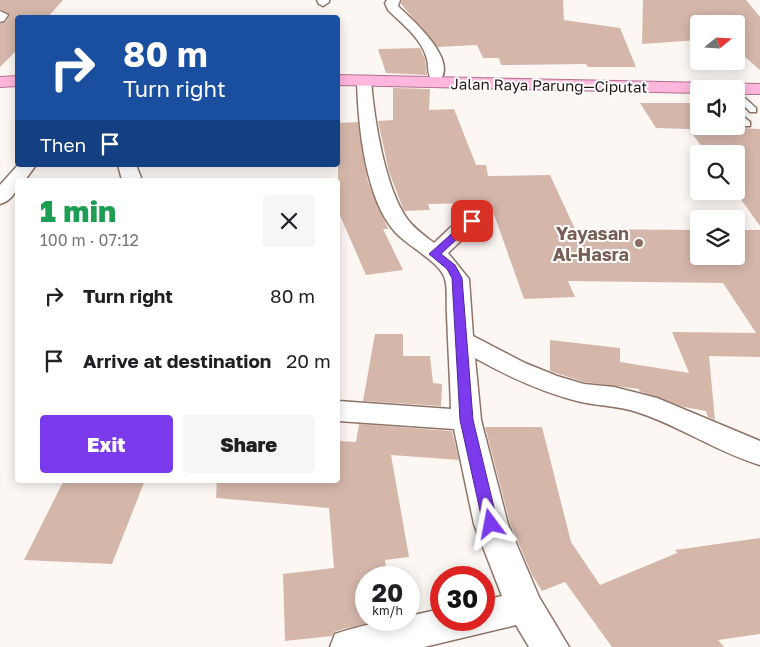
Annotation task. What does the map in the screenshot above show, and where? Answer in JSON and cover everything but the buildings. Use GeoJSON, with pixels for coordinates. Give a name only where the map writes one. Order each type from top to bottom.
{"type":"FeatureCollection","features":[{"type":"Feature","properties":{"kind":"highway","name":"Jalan Raya Parung—Ciputat"},"geometry":{"type":"LineString","coordinates":[[340,75],[436,76],[690,87]]}},
{"type":"Feature","properties":{"kind":"highway","name":"Jalan Raya Parung—Ciputat"},"geometry":{"type":"LineString","coordinates":[[340,80],[690,87]]}},
{"type":"Feature","properties":{"kind":"highway"},"geometry":{"type":"LineString","coordinates":[[0,82],[15,81]]}},
{"type":"Feature","properties":{"kind":"highway","name":"Jalan Raya Parung—Ciputat"},"geometry":{"type":"LineString","coordinates":[[745,84],[760,82]]}},
{"type":"Feature","properties":{"kind":"highway"},"geometry":{"type":"LineString","coordinates":[[0,88],[15,87]]}},
{"type":"Feature","properties":{"kind":"highway","name":"Jalan Raya Parung—Ciputat"},"geometry":{"type":"LineString","coordinates":[[745,89],[760,89]]}},
{"type":"Feature","properties":{"kind":"street"},"geometry":{"type":"LineString","coordinates":[[394,0],[391,3],[392,7],[431,50],[437,66],[436,76]]}},
{"type":"Feature","properties":{"kind":"street"},"geometry":{"type":"LineString","coordinates":[[364,80],[369,136],[391,211],[403,228],[451,267],[457,278],[466,420],[491,524],[525,607],[550,647]]}},
{"type":"Feature","properties":{"kind":"street"},"geometry":{"type":"LineString","coordinates":[[16,178],[25,167]]}},
{"type":"Feature","properties":{"kind":"street"},"geometry":{"type":"LineString","coordinates":[[0,198],[15,180]]}},
{"type":"Feature","properties":{"kind":"street"},"geometry":{"type":"LineString","coordinates":[[434,254],[472,221]]}},
{"type":"Feature","properties":{"kind":"street"},"geometry":{"type":"LineString","coordinates":[[462,340],[515,369],[547,382],[583,393],[614,396],[647,405],[681,418],[760,454]]}},
{"type":"Feature","properties":{"kind":"street"},"geometry":{"type":"LineString","coordinates":[[340,411],[466,420]]}},
{"type":"Feature","properties":{"kind":"street"},"geometry":{"type":"LineString","coordinates":[[495,614],[525,607]]}},
{"type":"Feature","properties":{"kind":"street"},"geometry":{"type":"LineString","coordinates":[[349,647],[430,629]]}},
{"type":"Feature","properties":{"kind":"lane"},"geometry":{"type":"LineString","coordinates":[[745,102],[756,110]]}},
{"type":"Feature","properties":{"kind":"place","name":"Yayasan Al-Hasra"},"geometry":{"type":"Point","coordinates":[639,243]}},
{"type":"Feature","properties":{"kind":"route"},"geometry":{"type":"LineString","coordinates":[[472,221],[434,254],[451,267],[457,278],[466,420],[491,524]]}}]}
